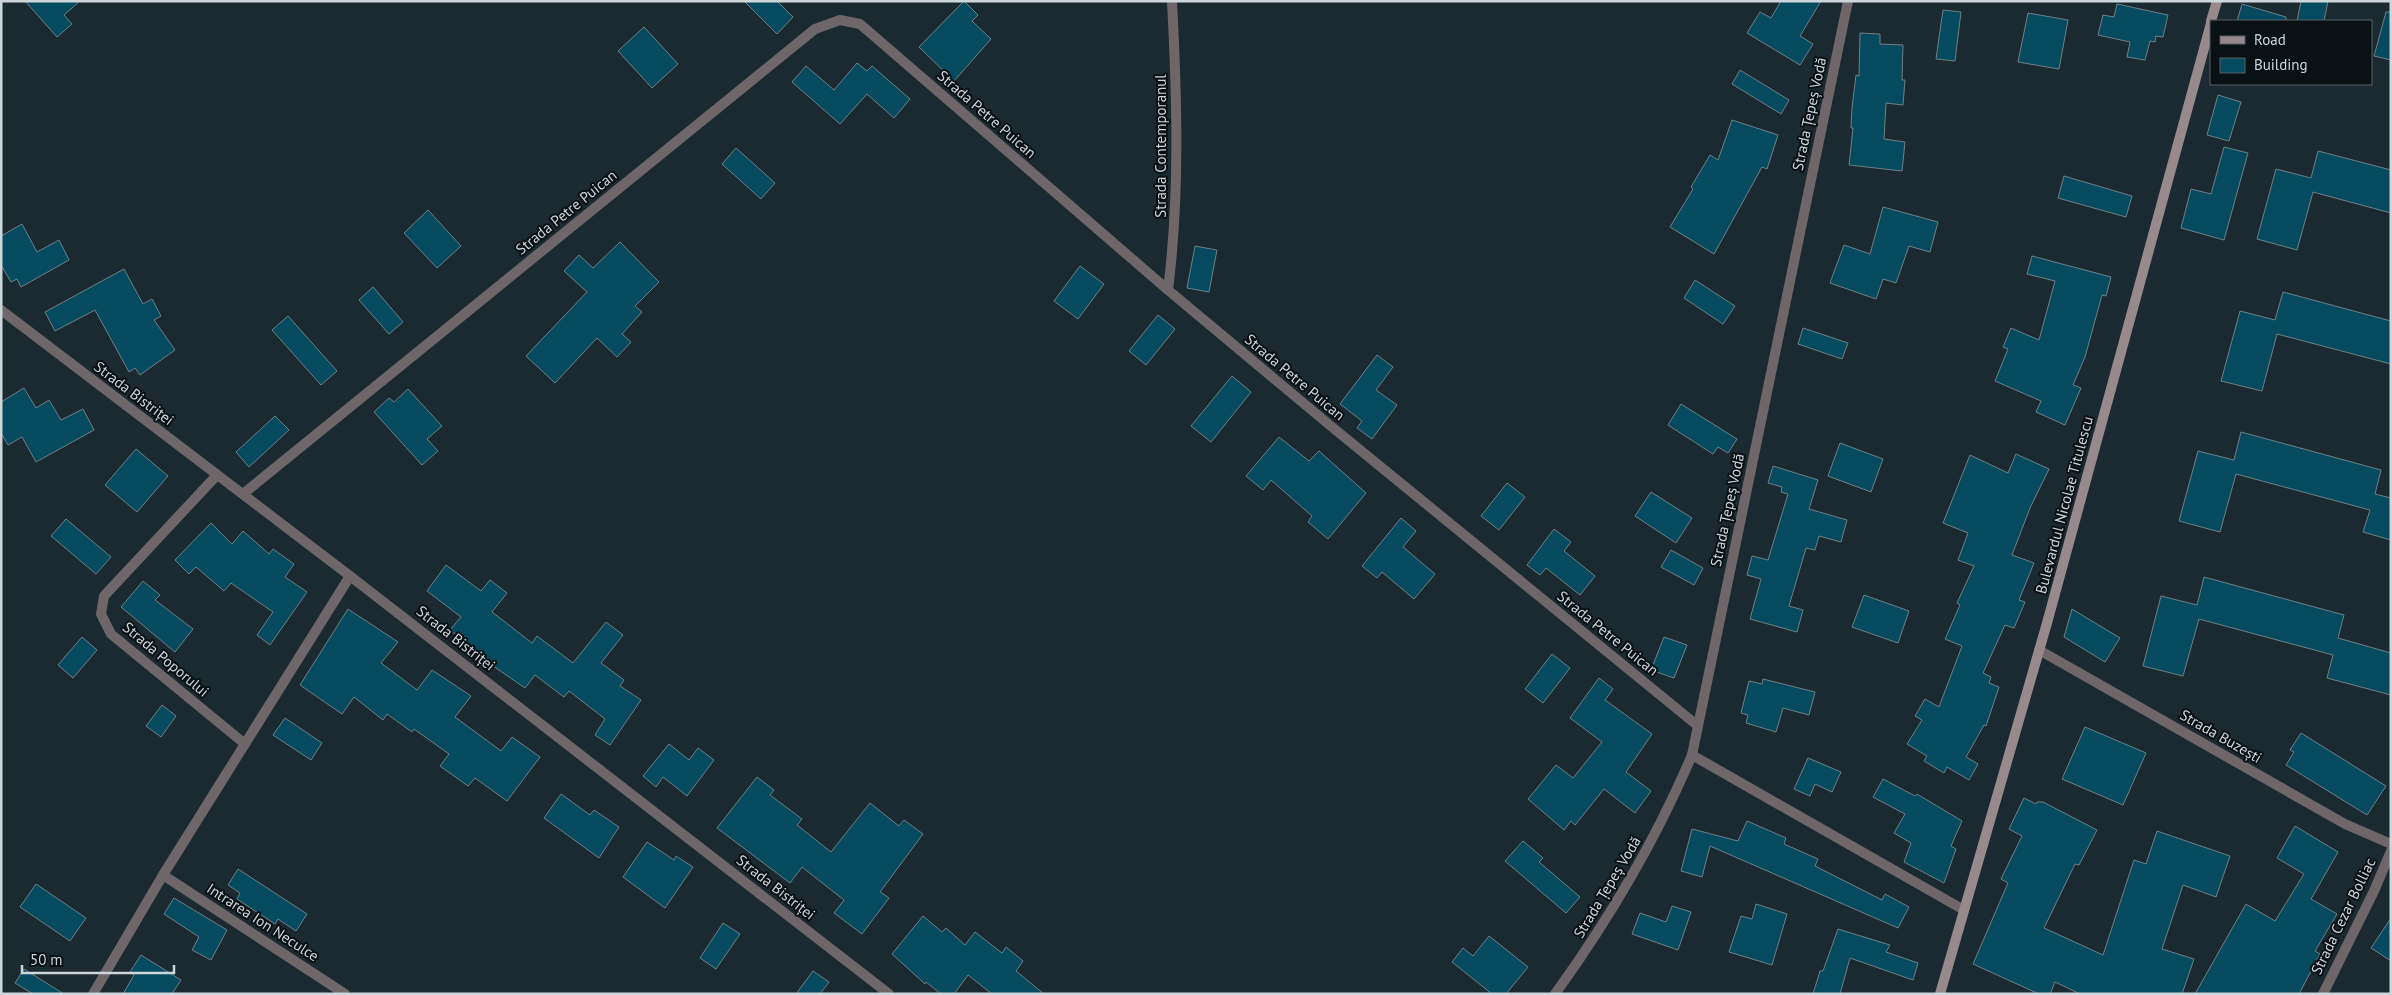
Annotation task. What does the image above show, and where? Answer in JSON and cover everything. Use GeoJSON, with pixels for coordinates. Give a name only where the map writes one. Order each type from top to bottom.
{"type":"FeatureCollection","features":[{"type":"Feature","properties":{"kind":"street","name":"Strada Contemporanul"},"geometry":{"type":"LineString","coordinates":[[1168,290],[1174,239],[1177,133],[1172,1]]}},
{"type":"Feature","properties":{"kind":"street","name":"Strada Țepeș Vodă"},"geometry":{"type":"LineString","coordinates":[[1555,994],[1586,951],[1640,865],[1669,810],[1692,755],[1848,1]]}},
{"type":"Feature","properties":{"kind":"street","name":"Bulevardul Nicolae Titulescu"},"geometry":{"type":"LineString","coordinates":[[2212,20],[2217,1]]}},
{"type":"Feature","properties":{"kind":"street","name":"Strada Petre Puican"},"geometry":{"type":"LineString","coordinates":[[243,494],[815,29],[840,20],[860,24],[1168,290],[1332,427],[1698,726]]}},
{"type":"Feature","properties":{"kind":"street","name":"Bulevardul Nicolae Titulescu"},"geometry":{"type":"LineString","coordinates":[[1940,994],[2039,650],[2210,26]]}},
{"type":"Feature","properties":{"kind":"street","name":"Strada Bistriței"},"geometry":{"type":"LineString","coordinates":[[1,310],[350,576],[889,994]]}},
{"type":"Feature","properties":{"kind":"street","name":"Strada Poporului"},"geometry":{"type":"LineString","coordinates":[[217,475],[104,596],[101,614],[111,634],[245,744]]}},
{"type":"Feature","properties":{"kind":"street"},"geometry":{"type":"LineString","coordinates":[[93,994],[163,875],[350,576]]}},
{"type":"Feature","properties":{"kind":"street","name":"Strada Buzești"},"geometry":{"type":"LineString","coordinates":[[2039,650],[2345,824],[2391,844]]}},
{"type":"Feature","properties":{"kind":"street"},"geometry":{"type":"LineString","coordinates":[[1692,755],[1964,910]]}},
{"type":"Feature","properties":{"kind":"street","name":"Strada Cezar Bolliac"},"geometry":{"type":"LineString","coordinates":[[2323,994],[2374,891],[2391,851]]}},
{"type":"Feature","properties":{"kind":"street","name":"Intrarea Ion Neculce"},"geometry":{"type":"LineString","coordinates":[[163,875],[345,994]]}},
{"type":"Feature","properties":{"kind":"building"},"geometry":{"type":"Polygon","coordinates":[[[25,1],[80,1],[64,15],[72,24],[57,37],[25,1]]]}},
{"type":"Feature","properties":{"kind":"building"},"geometry":{"type":"Polygon","coordinates":[[[744,1],[777,1],[793,17],[777,34],[744,1]]]}},
{"type":"Feature","properties":{"kind":"building"},"geometry":{"type":"Polygon","coordinates":[[[964,1],[978,15],[972,21],[991,39],[954,81],[919,47],[964,1]]]}},
{"type":"Feature","properties":{"kind":"building"},"geometry":{"type":"Polygon","coordinates":[[[1781,1],[1821,1],[1800,36],[1813,44],[1800,65],[1747,33],[1760,12],[1771,18],[1781,1]]]}},
{"type":"Feature","properties":{"kind":"building"},"geometry":{"type":"Polygon","coordinates":[[[2301,1],[2328,1],[2324,20],[2297,20],[2301,1]]]}},
{"type":"Feature","properties":{"kind":"building"},"geometry":{"type":"Polygon","coordinates":[[[2117,4],[2168,15],[2163,37],[2156,36],[2155,42],[2150,41],[2145,60],[2127,57],[2130,42],[2098,35],[2103,15],[2114,17],[2117,4]]]}},
{"type":"Feature","properties":{"kind":"building"},"geometry":{"type":"Polygon","coordinates":[[[2242,4],[2286,17],[2286,20],[2237,20],[2242,4]]]}},
{"type":"Feature","properties":{"kind":"building"},"geometry":{"type":"Polygon","coordinates":[[[1943,10],[1961,12],[1955,61],[1936,59],[1943,10]]]}},
{"type":"Feature","properties":{"kind":"building"},"geometry":{"type":"Polygon","coordinates":[[[2386,12],[2391,12],[2391,60],[2374,56],[2386,12]]]}},
{"type":"Feature","properties":{"kind":"building"},"geometry":{"type":"Polygon","coordinates":[[[2028,13],[2068,20],[2059,69],[2018,62],[2028,13]]]}},
{"type":"Feature","properties":{"kind":"building"},"geometry":{"type":"Polygon","coordinates":[[[644,27],[678,64],[652,88],[618,51],[644,27]]]}},
{"type":"Feature","properties":{"kind":"building"},"geometry":{"type":"Polygon","coordinates":[[[1860,33],[1880,34],[1880,44],[1903,45],[1902,80],[1905,80],[1903,105],[1886,103],[1884,139],[1905,142],[1902,171],[1849,165],[1853,128],[1851,128],[1852,108],[1856,75],[1859,76],[1860,33]]]}},
{"type":"Feature","properties":{"kind":"building"},"geometry":{"type":"Polygon","coordinates":[[[857,63],[867,71],[872,66],[910,99],[894,118],[867,94],[840,124],[792,82],[806,66],[834,90],[857,63]]]}},
{"type":"Feature","properties":{"kind":"building"},"geometry":{"type":"Polygon","coordinates":[[[1740,70],[1789,100],[1781,114],[1732,84],[1740,70]]]}},
{"type":"Feature","properties":{"kind":"building"},"geometry":{"type":"Polygon","coordinates":[[[2218,95],[2241,102],[2229,141],[2207,135],[2218,95]]]}},
{"type":"Feature","properties":{"kind":"building"},"geometry":{"type":"Polygon","coordinates":[[[1732,120],[1778,135],[1767,169],[1762,167],[1714,254],[1670,227],[1693,189],[1691,187],[1710,155],[1718,160],[1732,120]]]}},
{"type":"Feature","properties":{"kind":"building"},"geometry":{"type":"Polygon","coordinates":[[[2224,147],[2248,153],[2224,240],[2181,228],[2191,189],[2211,194],[2224,147]]]}},
{"type":"Feature","properties":{"kind":"building"},"geometry":{"type":"Polygon","coordinates":[[[736,148],[775,183],[761,199],[722,164],[736,148]]]}},
{"type":"Feature","properties":{"kind":"building"},"geometry":{"type":"Polygon","coordinates":[[[2318,151],[2391,170],[2391,213],[2313,192],[2297,250],[2257,239],[2276,169],[2311,178],[2318,151]]]}},
{"type":"Feature","properties":{"kind":"building"},"geometry":{"type":"Polygon","coordinates":[[[2064,176],[2132,196],[2126,217],[2058,198],[2064,176]]]}},
{"type":"Feature","properties":{"kind":"building"},"geometry":{"type":"Polygon","coordinates":[[[1883,207],[1938,222],[1930,252],[1909,246],[1896,283],[1883,279],[1876,299],[1830,283],[1844,245],[1870,254],[1883,207]]]}},
{"type":"Feature","properties":{"kind":"building"},"geometry":{"type":"Polygon","coordinates":[[[428,210],[461,246],[437,268],[404,233],[428,210]]]}},
{"type":"Feature","properties":{"kind":"building"},"geometry":{"type":"Polygon","coordinates":[[[22,224],[37,252],[59,240],[69,260],[21,287],[17,279],[11,282],[1,265],[1,236],[22,224]]]}},
{"type":"Feature","properties":{"kind":"building"},"geometry":{"type":"Polygon","coordinates":[[[620,242],[659,282],[635,306],[642,312],[622,334],[631,342],[617,357],[597,338],[555,383],[526,356],[587,292],[564,271],[579,255],[593,268],[620,242]]]}},
{"type":"Feature","properties":{"kind":"building"},"geometry":{"type":"Polygon","coordinates":[[[1195,246],[1217,250],[1209,292],[1187,288],[1195,246]]]}},
{"type":"Feature","properties":{"kind":"building"},"geometry":{"type":"Polygon","coordinates":[[[2032,256],[2111,277],[2106,296],[2102,295],[2085,357],[2073,385],[2081,388],[2065,425],[2036,412],[2041,401],[1995,381],[2008,349],[2003,347],[2011,328],[2039,340],[2055,281],[2027,274],[2032,256]]]}},
{"type":"Feature","properties":{"kind":"building"},"geometry":{"type":"Polygon","coordinates":[[[1080,266],[1104,284],[1078,319],[1054,301],[1080,266]]]}},
{"type":"Feature","properties":{"kind":"building"},"geometry":{"type":"Polygon","coordinates":[[[124,269],[143,304],[152,299],[161,316],[154,320],[175,350],[140,375],[135,368],[129,372],[95,310],[55,331],[45,312],[124,269]]]}},
{"type":"Feature","properties":{"kind":"building"},"geometry":{"type":"Polygon","coordinates":[[[1695,280],[1735,306],[1723,324],[1684,298],[1695,280]]]}},
{"type":"Feature","properties":{"kind":"building"},"geometry":{"type":"Polygon","coordinates":[[[373,287],[403,322],[389,334],[359,300],[373,287]]]}},
{"type":"Feature","properties":{"kind":"building"},"geometry":{"type":"Polygon","coordinates":[[[2283,292],[2391,321],[2391,364],[2277,334],[2262,391],[2221,381],[2240,311],[2275,320],[2283,292]]]}},
{"type":"Feature","properties":{"kind":"building"},"geometry":{"type":"Polygon","coordinates":[[[1158,315],[1175,329],[1146,365],[1129,351],[1158,315]]]}},
{"type":"Feature","properties":{"kind":"building"},"geometry":{"type":"Polygon","coordinates":[[[288,316],[337,371],[321,385],[272,330],[288,316]]]}},
{"type":"Feature","properties":{"kind":"building"},"geometry":{"type":"Polygon","coordinates":[[[1803,328],[1848,343],[1842,359],[1798,344],[1803,328]]]}},
{"type":"Feature","properties":{"kind":"building"},"geometry":{"type":"Polygon","coordinates":[[[1377,355],[1393,367],[1376,390],[1397,405],[1372,439],[1357,428],[1362,421],[1340,404],[1377,355]]]}},
{"type":"Feature","properties":{"kind":"building"},"geometry":{"type":"Polygon","coordinates":[[[1232,376],[1251,392],[1211,442],[1191,426],[1232,376]]]}},
{"type":"Feature","properties":{"kind":"building"},"geometry":{"type":"Polygon","coordinates":[[[24,388],[36,408],[49,400],[61,420],[83,409],[94,430],[36,462],[22,437],[8,445],[1,433],[1,402],[24,388]]]}},
{"type":"Feature","properties":{"kind":"building"},"geometry":{"type":"Polygon","coordinates":[[[408,389],[442,426],[427,439],[438,451],[422,465],[374,412],[389,398],[394,402],[408,389]]]}},
{"type":"Feature","properties":{"kind":"building"},"geometry":{"type":"Polygon","coordinates":[[[1681,404],[1737,439],[1728,453],[1718,447],[1713,454],[1668,425],[1681,404]]]}},
{"type":"Feature","properties":{"kind":"building"},"geometry":{"type":"Polygon","coordinates":[[[275,416],[289,430],[249,467],[236,452],[275,416]]]}},
{"type":"Feature","properties":{"kind":"building"},"geometry":{"type":"Polygon","coordinates":[[[2241,432],[2381,470],[2375,494],[2391,498],[2391,540],[2363,532],[2370,510],[2236,474],[2220,532],[2179,521],[2198,451],[2234,460],[2241,432]]]}},
{"type":"Feature","properties":{"kind":"building"},"geometry":{"type":"Polygon","coordinates":[[[1279,437],[1309,461],[1319,451],[1366,493],[1328,539],[1308,522],[1312,516],[1271,480],[1263,490],[1246,476],[1279,437]]]}},
{"type":"Feature","properties":{"kind":"building"},"geometry":{"type":"Polygon","coordinates":[[[1840,443],[1883,459],[1871,492],[1828,476],[1840,443]]]}},
{"type":"Feature","properties":{"kind":"building"},"geometry":{"type":"Polygon","coordinates":[[[136,449],[168,476],[137,512],[105,485],[136,449]]]}},
{"type":"Feature","properties":{"kind":"building"},"geometry":{"type":"Polygon","coordinates":[[[2016,454],[2049,469],[2030,508],[2012,555],[2034,563],[2019,600],[2025,602],[2014,628],[2005,625],[1983,673],[1991,677],[1989,683],[1999,687],[1986,726],[1984,725],[1966,757],[1978,764],[1969,780],[1947,767],[1944,773],[1924,761],[1927,756],[1907,744],[1922,720],[1915,716],[1925,699],[1939,707],[1962,646],[1945,639],[1960,605],[1957,603],[1974,566],[1958,560],[1968,533],[1943,523],[1970,455],[2008,473],[2016,454]]]}},
{"type":"Feature","properties":{"kind":"building"},"geometry":{"type":"Polygon","coordinates":[[[1773,466],[1818,480],[1809,509],[1847,520],[1841,542],[1819,536],[1815,550],[1806,548],[1789,606],[1803,610],[1797,632],[1750,619],[1761,579],[1747,575],[1752,556],[1768,560],[1788,494],[1781,492],[1782,487],[1768,483],[1773,466]]]}},
{"type":"Feature","properties":{"kind":"building"},"geometry":{"type":"Polygon","coordinates":[[[1507,483],[1525,497],[1499,530],[1481,516],[1507,483]]]}},
{"type":"Feature","properties":{"kind":"building"},"geometry":{"type":"Polygon","coordinates":[[[1651,492],[1692,518],[1676,543],[1635,516],[1651,492]]]}},
{"type":"Feature","properties":{"kind":"building"},"geometry":{"type":"Polygon","coordinates":[[[1401,518],[1416,531],[1403,547],[1435,574],[1414,599],[1382,572],[1377,578],[1362,566],[1401,518]]]}},
{"type":"Feature","properties":{"kind":"building"},"geometry":{"type":"Polygon","coordinates":[[[66,519],[111,557],[96,574],[51,536],[66,519]]]}},
{"type":"Feature","properties":{"kind":"building"},"geometry":{"type":"Polygon","coordinates":[[[211,523],[232,544],[243,531],[269,554],[273,549],[294,564],[285,577],[307,592],[270,645],[257,635],[273,612],[231,583],[224,591],[196,567],[189,574],[175,560],[211,523]]]}},
{"type":"Feature","properties":{"kind":"building"},"geometry":{"type":"Polygon","coordinates":[[[1554,529],[1571,542],[1564,551],[1595,576],[1580,595],[1546,568],[1540,575],[1527,565],[1554,529]]]}},
{"type":"Feature","properties":{"kind":"building"},"geometry":{"type":"Polygon","coordinates":[[[1671,550],[1703,568],[1694,585],[1661,567],[1671,550]]]}},
{"type":"Feature","properties":{"kind":"building"},"geometry":{"type":"Polygon","coordinates":[[[446,565],[481,591],[490,580],[507,593],[492,612],[532,643],[537,636],[573,663],[606,622],[623,635],[601,663],[624,680],[620,686],[641,700],[610,745],[595,735],[605,719],[569,691],[564,697],[535,675],[525,688],[480,657],[482,655],[450,630],[461,617],[427,591],[446,565]]]}},
{"type":"Feature","properties":{"kind":"building"},"geometry":{"type":"Polygon","coordinates":[[[2204,577],[2344,615],[2338,638],[2391,653],[2391,695],[2327,678],[2333,655],[2199,619],[2183,676],[2143,666],[2161,596],[2197,605],[2204,577]]]}},
{"type":"Feature","properties":{"kind":"building"},"geometry":{"type":"Polygon","coordinates":[[[143,581],[160,595],[155,600],[193,629],[175,652],[121,607],[143,581]]]}},
{"type":"Feature","properties":{"kind":"building"},"geometry":{"type":"Polygon","coordinates":[[[1864,595],[1909,611],[1898,643],[1852,627],[1864,595]]]}},
{"type":"Feature","properties":{"kind":"building"},"geometry":{"type":"Polygon","coordinates":[[[348,609],[398,642],[381,663],[417,690],[432,670],[471,696],[455,717],[501,751],[512,737],[540,757],[507,801],[475,778],[468,786],[440,766],[449,754],[414,729],[412,732],[387,714],[383,720],[354,697],[342,714],[300,685],[348,609]]]}},
{"type":"Feature","properties":{"kind":"building"},"geometry":{"type":"Polygon","coordinates":[[[2072,609],[2120,638],[2105,662],[2064,637],[2072,609]]]}},
{"type":"Feature","properties":{"kind":"building"},"geometry":{"type":"Polygon","coordinates":[[[82,637],[97,650],[73,678],[58,665],[82,637]]]}},
{"type":"Feature","properties":{"kind":"building"},"geometry":{"type":"Polygon","coordinates":[[[1664,637],[1687,645],[1674,678],[1651,670],[1664,637]]]}},
{"type":"Feature","properties":{"kind":"building"},"geometry":{"type":"Polygon","coordinates":[[[1552,654],[1570,668],[1543,703],[1525,689],[1552,654]]]}},
{"type":"Feature","properties":{"kind":"building"},"geometry":{"type":"Polygon","coordinates":[[[1599,678],[1613,689],[1605,700],[1652,734],[1626,772],[1651,791],[1635,813],[1604,789],[1575,825],[1571,821],[1564,830],[1528,799],[1556,765],[1573,778],[1602,742],[1570,718],[1599,678]]]}},
{"type":"Feature","properties":{"kind":"building"},"geometry":{"type":"Polygon","coordinates":[[[1763,679],[1815,692],[1809,715],[1783,708],[1776,732],[1746,723],[1748,715],[1741,713],[1749,681],[1762,684],[1763,679]]]}},
{"type":"Feature","properties":{"kind":"building"},"geometry":{"type":"Polygon","coordinates":[[[162,705],[176,716],[161,737],[146,726],[162,705]]]}},
{"type":"Feature","properties":{"kind":"building"},"geometry":{"type":"Polygon","coordinates":[[[285,718],[322,743],[311,760],[273,735],[285,718]]]}},
{"type":"Feature","properties":{"kind":"building"},"geometry":{"type":"Polygon","coordinates":[[[2085,727],[2146,753],[2123,805],[2062,779],[2085,727]]]}},
{"type":"Feature","properties":{"kind":"building"},"geometry":{"type":"Polygon","coordinates":[[[2301,733],[2386,786],[2367,815],[2286,765],[2294,752],[2290,750],[2301,733]]]}},
{"type":"Feature","properties":{"kind":"building"},"geometry":{"type":"Polygon","coordinates":[[[669,744],[689,760],[698,748],[714,760],[687,796],[663,777],[656,787],[643,776],[669,744]]]}},
{"type":"Feature","properties":{"kind":"building"},"geometry":{"type":"Polygon","coordinates":[[[1808,758],[1841,772],[1832,792],[1815,784],[1810,796],[1794,789],[1808,758]]]}},
{"type":"Feature","properties":{"kind":"building"},"geometry":{"type":"Polygon","coordinates":[[[757,777],[774,790],[770,795],[802,819],[797,825],[831,852],[870,803],[899,826],[904,820],[923,834],[880,892],[889,898],[862,934],[834,913],[844,900],[802,867],[790,883],[717,828],[757,777]]]}},
{"type":"Feature","properties":{"kind":"building"},"geometry":{"type":"Polygon","coordinates":[[[1883,779],[1915,796],[1917,794],[1962,821],[1951,846],[1956,849],[1944,883],[1904,862],[1911,843],[1894,833],[1905,814],[1873,797],[1883,779]]]}},
{"type":"Feature","properties":{"kind":"building"},"geometry":{"type":"Polygon","coordinates":[[[561,794],[590,815],[594,810],[619,827],[599,858],[544,818],[561,794]]]}},
{"type":"Feature","properties":{"kind":"building"},"geometry":{"type":"Polygon","coordinates":[[[2024,798],[2036,804],[2037,802],[2043,802],[2097,830],[2079,865],[2075,864],[2044,928],[2103,955],[2134,860],[2146,864],[2157,831],[2230,856],[2216,897],[2183,885],[2162,949],[2194,959],[2182,994],[2080,994],[2055,982],[2050,994],[2039,994],[1973,964],[2008,883],[2001,879],[2022,836],[2009,829],[2024,798]]]}},
{"type":"Feature","properties":{"kind":"building"},"geometry":{"type":"Polygon","coordinates":[[[1747,821],[1786,838],[1784,844],[1818,859],[1815,866],[1882,900],[1885,894],[1909,907],[1898,928],[1710,846],[1702,877],[1681,871],[1692,829],[1738,841],[1747,821]]]}},
{"type":"Feature","properties":{"kind":"building"},"geometry":{"type":"Polygon","coordinates":[[[2295,826],[2338,852],[2311,899],[2337,914],[2315,951],[2320,954],[2299,994],[2195,994],[2246,904],[2275,921],[2304,874],[2277,858],[2295,826]]]}},
{"type":"Feature","properties":{"kind":"building"},"geometry":{"type":"Polygon","coordinates":[[[1523,841],[1543,858],[1539,862],[1580,897],[1566,913],[1505,861],[1523,841]]]}},
{"type":"Feature","properties":{"kind":"building"},"geometry":{"type":"Polygon","coordinates":[[[647,842],[674,860],[676,856],[693,867],[665,908],[623,877],[647,842]]]}},
{"type":"Feature","properties":{"kind":"building"},"geometry":{"type":"Polygon","coordinates":[[[238,869],[307,914],[296,931],[278,919],[275,924],[237,899],[240,893],[228,885],[238,869]]]}},
{"type":"Feature","properties":{"kind":"building"},"geometry":{"type":"Polygon","coordinates":[[[36,884],[86,918],[70,941],[20,907],[36,884]]]}},
{"type":"Feature","properties":{"kind":"building"},"geometry":{"type":"Polygon","coordinates":[[[174,898],[227,930],[211,960],[192,950],[199,937],[164,914],[174,898]]]}},
{"type":"Feature","properties":{"kind":"building"},"geometry":{"type":"Polygon","coordinates":[[[1756,904],[1787,914],[1772,965],[1729,952],[1741,916],[1752,919],[1756,904]]]}},
{"type":"Feature","properties":{"kind":"building"},"geometry":{"type":"Polygon","coordinates":[[[1672,906],[1691,912],[1678,950],[1632,934],[1640,913],[1666,922],[1672,906]]]}},
{"type":"Feature","properties":{"kind":"building"},"geometry":{"type":"Polygon","coordinates":[[[923,916],[942,932],[946,928],[965,945],[975,932],[1002,953],[1006,947],[1023,961],[1016,971],[1044,994],[992,994],[968,975],[954,994],[941,994],[926,982],[925,984],[892,954],[923,916]]]}},
{"type":"Feature","properties":{"kind":"building"},"geometry":{"type":"Polygon","coordinates":[[[2391,918],[2391,961],[2371,948],[2391,918]]]}},
{"type":"Feature","properties":{"kind":"building"},"geometry":{"type":"Polygon","coordinates":[[[723,923],[740,934],[716,969],[700,958],[723,923]]]}},
{"type":"Feature","properties":{"kind":"building"},"geometry":{"type":"Polygon","coordinates":[[[1838,929],[1890,945],[1886,952],[1918,963],[1913,980],[1850,958],[1840,994],[1813,994],[1820,971],[1823,971],[1838,929]]]}},
{"type":"Feature","properties":{"kind":"building"},"geometry":{"type":"Polygon","coordinates":[[[1489,936],[1528,967],[1506,994],[1492,994],[1452,962],[1463,948],[1473,956],[1489,936]]]}},
{"type":"Feature","properties":{"kind":"building"},"geometry":{"type":"Polygon","coordinates":[[[141,955],[181,980],[172,994],[123,994],[134,975],[130,972],[141,955]]]}},
{"type":"Feature","properties":{"kind":"building"},"geometry":{"type":"Polygon","coordinates":[[[24,969],[64,994],[33,994],[15,983],[24,969]]]}},
{"type":"Feature","properties":{"kind":"building"},"geometry":{"type":"Polygon","coordinates":[[[813,971],[829,982],[820,994],[796,994],[813,971]]]}}]}
